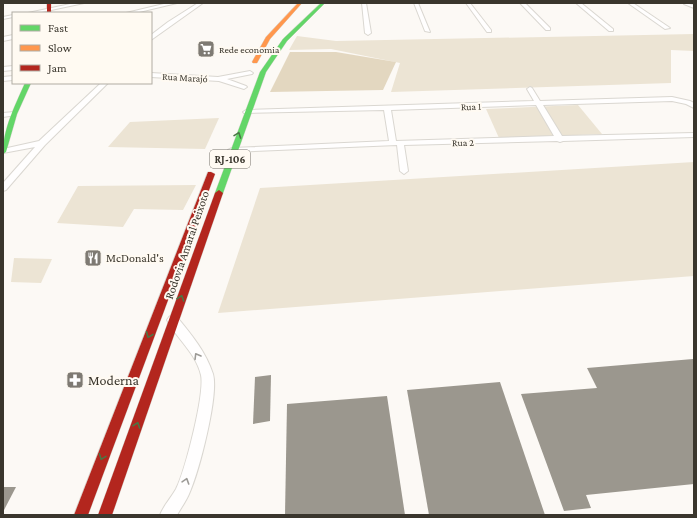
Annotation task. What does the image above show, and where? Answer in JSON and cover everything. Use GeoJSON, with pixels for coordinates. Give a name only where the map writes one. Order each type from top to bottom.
{"type":"FeatureCollection","features":[{"type":"Feature","properties":{"kind":"main road"},"geometry":{"type":"LineString","coordinates":[[243,91],[250,73],[268,38],[300,3]]}},
{"type":"Feature","properties":{"kind":"main road"},"geometry":{"type":"LineString","coordinates":[[282,21],[304,3]]}},
{"type":"Feature","properties":{"kind":"main road"},"geometry":{"type":"LineString","coordinates":[[309,15],[310,11],[319,3]]}},
{"type":"Feature","properties":{"kind":"main road","name":"Rodovia Amaral Peixoto"},"geometry":{"type":"LineString","coordinates":[[106,515],[232,150],[257,84],[267,62],[277,48],[309,15],[323,3]]}},
{"type":"Feature","properties":{"kind":"main road"},"geometry":{"type":"LineString","coordinates":[[3,151],[14,114],[28,84]]}},
{"type":"Feature","properties":{"kind":"main road","name":"Rodovia Amaral Peixoto"},"geometry":{"type":"LineString","coordinates":[[81,515],[213,168]]}},
{"type":"Feature","properties":{"kind":"street"},"geometry":{"type":"LineString","coordinates":[[34,12],[82,3]]}},
{"type":"Feature","properties":{"kind":"street"},"geometry":{"type":"LineString","coordinates":[[133,12],[175,3]]}},
{"type":"Feature","properties":{"kind":"street"},"geometry":{"type":"LineString","coordinates":[[152,37],[170,23],[201,3]]}},
{"type":"Feature","properties":{"kind":"street"},"geometry":{"type":"LineString","coordinates":[[364,3],[368,33]]}},
{"type":"Feature","properties":{"kind":"street"},"geometry":{"type":"LineString","coordinates":[[416,3],[428,31]]}},
{"type":"Feature","properties":{"kind":"street"},"geometry":{"type":"LineString","coordinates":[[468,3],[489,31]]}},
{"type":"Feature","properties":{"kind":"street"},"geometry":{"type":"LineString","coordinates":[[522,3],[548,30]]}},
{"type":"Feature","properties":{"kind":"street"},"geometry":{"type":"LineString","coordinates":[[578,3],[611,30]]}},
{"type":"Feature","properties":{"kind":"street"},"geometry":{"type":"LineString","coordinates":[[630,3],[667,28]]}},
{"type":"Feature","properties":{"kind":"street"},"geometry":{"type":"LineString","coordinates":[[686,3],[694,7]]}},
{"type":"Feature","properties":{"kind":"street","name":"Rua Marajó"},"geometry":{"type":"LineString","coordinates":[[152,75],[218,79],[250,73]]}},
{"type":"Feature","properties":{"kind":"street","name":"Rua Marajó"},"geometry":{"type":"LineString","coordinates":[[218,79],[243,91]]}},
{"type":"Feature","properties":{"kind":"street"},"geometry":{"type":"LineString","coordinates":[[3,188],[42,143],[104,84]]}},
{"type":"Feature","properties":{"kind":"street"},"geometry":{"type":"LineString","coordinates":[[530,88],[560,140]]}},
{"type":"Feature","properties":{"kind":"street","name":"Rua 1"},"geometry":{"type":"LineString","coordinates":[[246,112],[672,99],[688,102],[694,106]]}},
{"type":"Feature","properties":{"kind":"street"},"geometry":{"type":"LineString","coordinates":[[387,108],[404,171]]}},
{"type":"Feature","properties":{"kind":"street"},"geometry":{"type":"LineString","coordinates":[[3,115],[14,114]]}},
{"type":"Feature","properties":{"kind":"street","name":"Rua 2"},"geometry":{"type":"LineString","coordinates":[[232,150],[397,143],[694,136]]}},
{"type":"Feature","properties":{"kind":"street"},"geometry":{"type":"LineString","coordinates":[[3,151],[42,143]]}},
{"type":"Feature","properties":{"kind":"street"},"geometry":{"type":"LineString","coordinates":[[168,515],[180,496],[186,481],[199,434],[208,386],[208,376],[202,364],[183,332],[173,320]]}},
{"type":"Feature","properties":{"kind":"shaded area"},"geometry":{"type":"Polygon","coordinates":[[[694,34],[694,51],[671,50],[671,83],[391,92],[400,63],[331,49],[289,50],[297,36],[336,41],[694,34]]]}},
{"type":"Feature","properties":{"kind":"shaded area"},"geometry":{"type":"Polygon","coordinates":[[[290,52],[336,52],[396,62],[383,90],[270,92],[290,52]]]}},
{"type":"Feature","properties":{"kind":"shaded area"},"geometry":{"type":"Polygon","coordinates":[[[578,105],[602,134],[499,138],[486,109],[578,105]]]}},
{"type":"Feature","properties":{"kind":"shaded area"},"geometry":{"type":"Polygon","coordinates":[[[219,118],[205,149],[108,147],[130,122],[219,118]]]}},
{"type":"Feature","properties":{"kind":"shaded area"},"geometry":{"type":"Polygon","coordinates":[[[694,162],[694,276],[218,313],[260,188],[694,162]]]}},
{"type":"Feature","properties":{"kind":"shaded area"},"geometry":{"type":"Polygon","coordinates":[[[196,185],[183,210],[134,209],[123,227],[57,223],[78,186],[196,185]]]}},
{"type":"Feature","properties":{"kind":"shaded area"},"geometry":{"type":"Polygon","coordinates":[[[14,258],[52,259],[41,283],[11,282],[14,258]]]}},
{"type":"Feature","properties":{"kind":"building"},"geometry":{"type":"Polygon","coordinates":[[[693,359],[694,484],[586,495],[591,508],[564,511],[521,394],[597,388],[587,368],[693,359]]]}},
{"type":"Feature","properties":{"kind":"building"},"geometry":{"type":"Polygon","coordinates":[[[271,375],[270,421],[253,424],[255,377],[271,375]]]}},
{"type":"Feature","properties":{"kind":"building"},"geometry":{"type":"Polygon","coordinates":[[[500,382],[545,515],[429,515],[407,390],[500,382]]]}},
{"type":"Feature","properties":{"kind":"building"},"geometry":{"type":"Polygon","coordinates":[[[387,396],[405,515],[285,515],[287,404],[387,396]]]}},
{"type":"Feature","properties":{"kind":"building"},"geometry":{"type":"Polygon","coordinates":[[[3,487],[16,487],[3,512],[3,487]]]}},
{"type":"Feature","properties":{"kind":"traffic: fast"},"geometry":{"type":"LineString","coordinates":[[219,193],[263,72],[285,40],[323,3]]}},
{"type":"Feature","properties":{"kind":"traffic: fast"},"geometry":{"type":"LineString","coordinates":[[3,152],[14,114],[28,84]]}},
{"type":"Feature","properties":{"kind":"traffic: slow"},"geometry":{"type":"LineString","coordinates":[[255,62],[268,38],[300,3]]}},
{"type":"Feature","properties":{"kind":"traffic: jam"},"geometry":{"type":"LineString","coordinates":[[49,3],[49,12]]}},
{"type":"Feature","properties":{"kind":"traffic: jam"},"geometry":{"type":"LineString","coordinates":[[81,515],[211,174]]}},
{"type":"Feature","properties":{"kind":"traffic: jam"},"geometry":{"type":"LineString","coordinates":[[105,515],[219,193]]}},
{"type":"Feature","properties":{"kind":"place","name":"Rede economia"},"geometry":{"type":"Point","coordinates":[206,49]}},
{"type":"Feature","properties":{"kind":"place","name":"McDonald's"},"geometry":{"type":"Point","coordinates":[93,258]}},
{"type":"Feature","properties":{"kind":"place","name":"Moderna"},"geometry":{"type":"Point","coordinates":[75,380]}}]}
